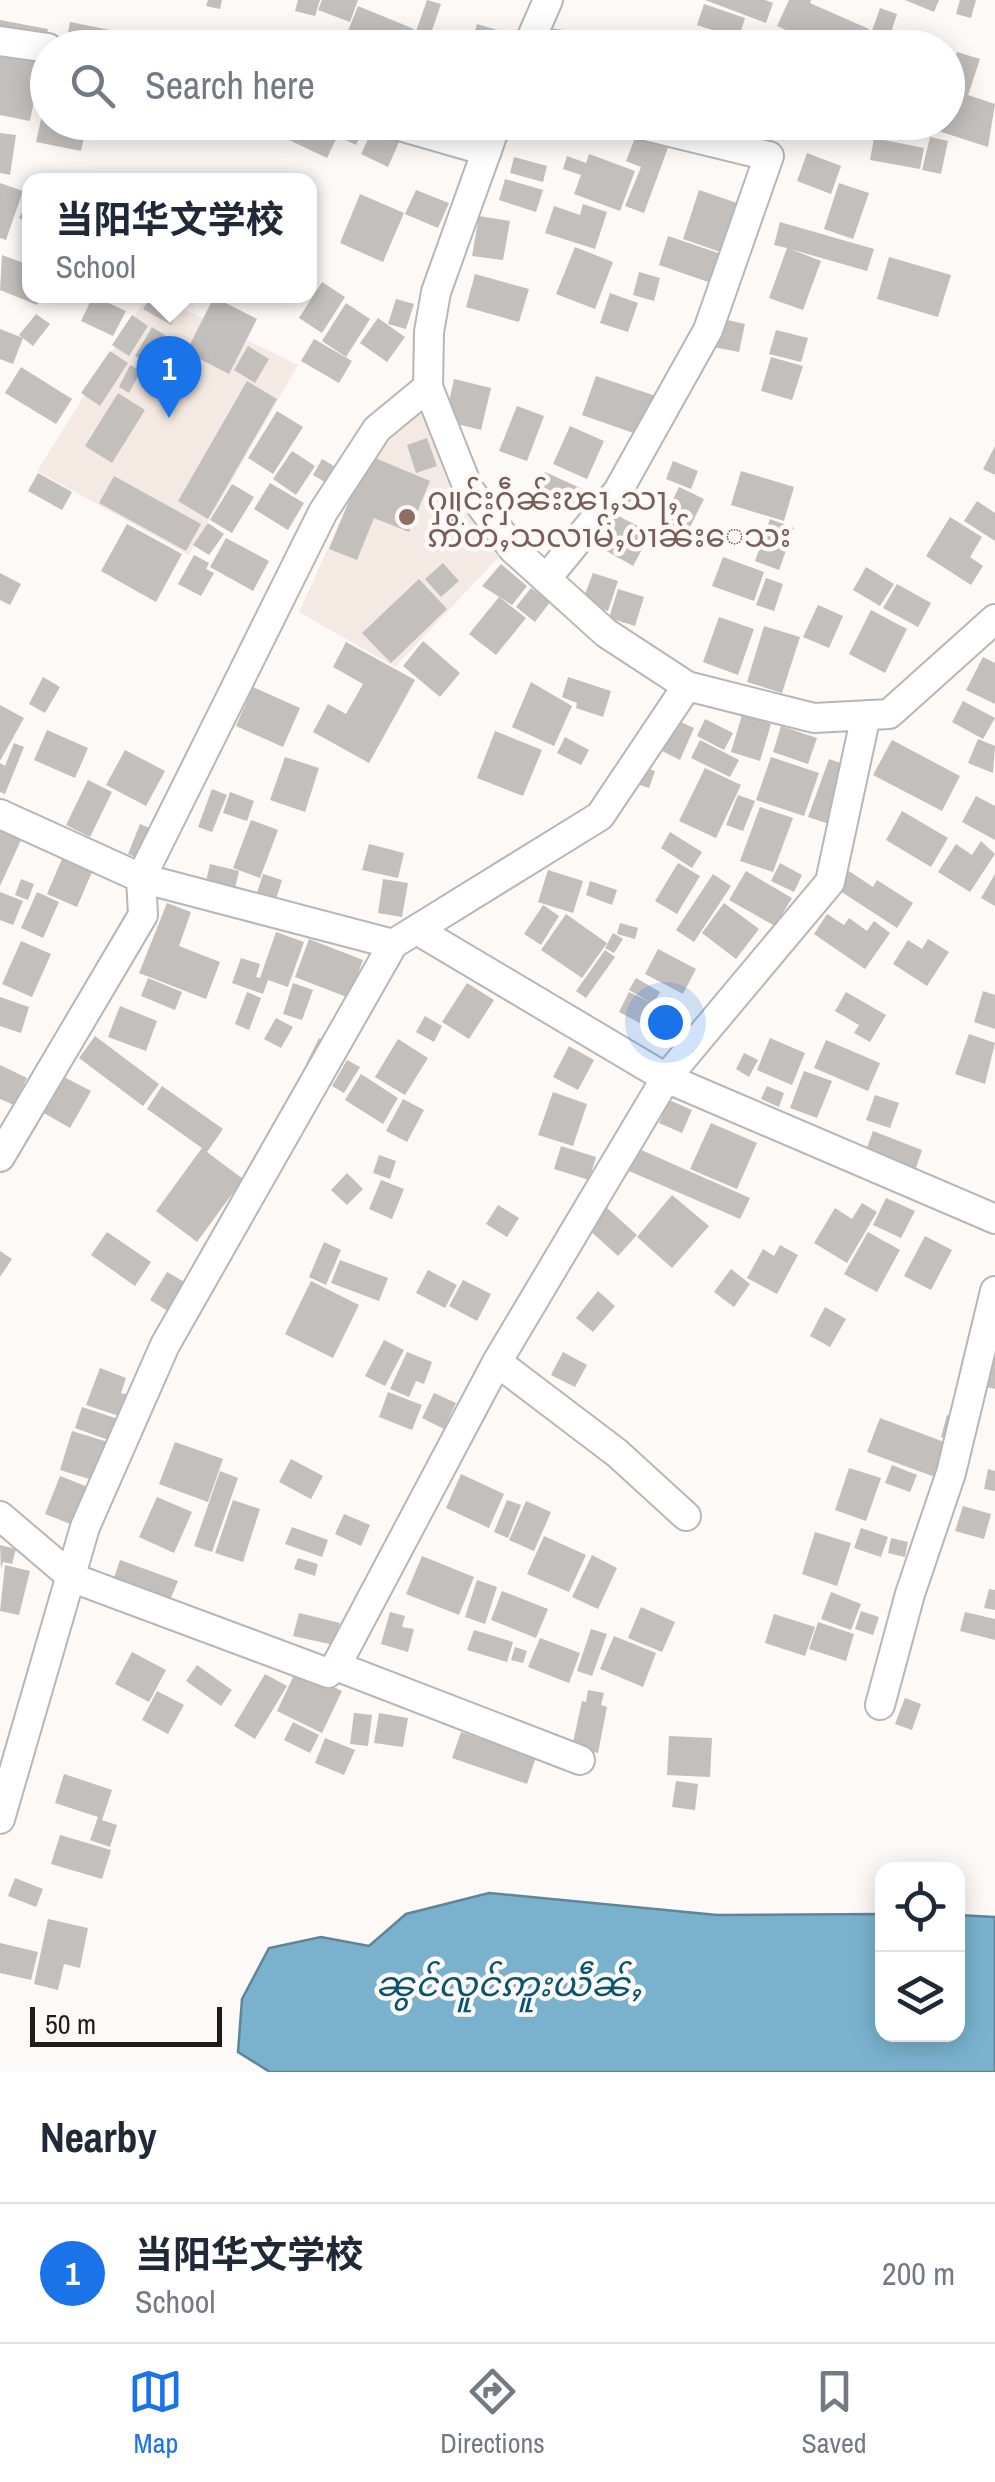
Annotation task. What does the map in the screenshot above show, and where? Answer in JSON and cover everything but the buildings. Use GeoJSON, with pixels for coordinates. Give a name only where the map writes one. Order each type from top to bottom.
{"type":"FeatureCollection","features":[{"type":"Feature","properties":{"kind":"street"},"geometry":{"type":"LineString","coordinates":[[535,30],[548,0]]}},
{"type":"Feature","properties":{"kind":"street"},"geometry":{"type":"LineString","coordinates":[[0,41],[30,45]]}},
{"type":"Feature","properties":{"kind":"street"},"geometry":{"type":"LineString","coordinates":[[449,140],[487,151]]}},
{"type":"Feature","properties":{"kind":"street"},"geometry":{"type":"LineString","coordinates":[[491,140],[436,292],[429,332],[428,386],[468,488],[513,549],[606,633],[686,686],[814,718],[889,714],[995,619]]}},
{"type":"Feature","properties":{"kind":"street"},"geometry":{"type":"LineString","coordinates":[[546,579],[618,491],[708,330],[769,156],[703,140]]}},
{"type":"Feature","properties":{"kind":"street"},"geometry":{"type":"LineString","coordinates":[[0,1158],[143,915],[141,878],[323,512],[377,429],[428,386]]}},
{"type":"Feature","properties":{"kind":"street"},"geometry":{"type":"LineString","coordinates":[[0,1819],[85,1527],[165,1345],[405,937],[600,816],[686,686]]}},
{"type":"Feature","properties":{"kind":"street"},"geometry":{"type":"LineString","coordinates":[[0,1516],[73,1578],[328,1673],[336,1666],[497,1362],[666,1078],[830,882],[866,715]]}},
{"type":"Feature","properties":{"kind":"street"},"geometry":{"type":"LineString","coordinates":[[0,814],[141,878],[405,937],[666,1078],[995,1219]]}},
{"type":"Feature","properties":{"kind":"street"},"geometry":{"type":"LineString","coordinates":[[880,1705],[910,1594],[951,1473],[995,1291]]}},
{"type":"Feature","properties":{"kind":"street"},"geometry":{"type":"LineString","coordinates":[[497,1362],[616,1452],[686,1516]]}},
{"type":"Feature","properties":{"kind":"street"},"geometry":{"type":"LineString","coordinates":[[336,1666],[580,1760]]}},
{"type":"Feature","properties":{"kind":"shaded area"},"geometry":{"type":"Polygon","coordinates":[[[143,303],[171,303],[298,365],[189,555],[37,471],[143,303]]]}},
{"type":"Feature","properties":{"kind":"shaded area","name":"ႁူင်းႁဵၼ်းၽႃႇသႃႇ ဢိတ်ႇသလၢမ်ႇပၢၼ်းေသး"},"geometry":{"type":"Polygon","coordinates":[[[399,392],[427,401],[446,478],[499,557],[395,667],[299,612],[399,392]]]}},
{"type":"Feature","properties":{"kind":"water","name":"ၼွင်လူင်ဢူးယဵၼ်ႇ"},"geometry":{"type":"Polygon","coordinates":[[[489,1893],[717,1915],[875,1914],[875,2042],[965,2042],[965,1915],[995,1917],[995,2072],[270,2072],[238,2052],[242,1999],[269,1948],[321,1937],[369,1946],[406,1914],[489,1893]]]}},
{"type":"Feature","properties":{"kind":"place","name":"当阳华文学校"},"geometry":{"type":"Point","coordinates":[169,418]}},
{"type":"Feature","properties":{"kind":"place","name":"ႁူင်းႁဵၼ်းၽႃႇသႃႇ ဢိတ်ႇသလၢမ်ႇပၢၼ်းေသး"},"geometry":{"type":"Point","coordinates":[407,517]}}]}
